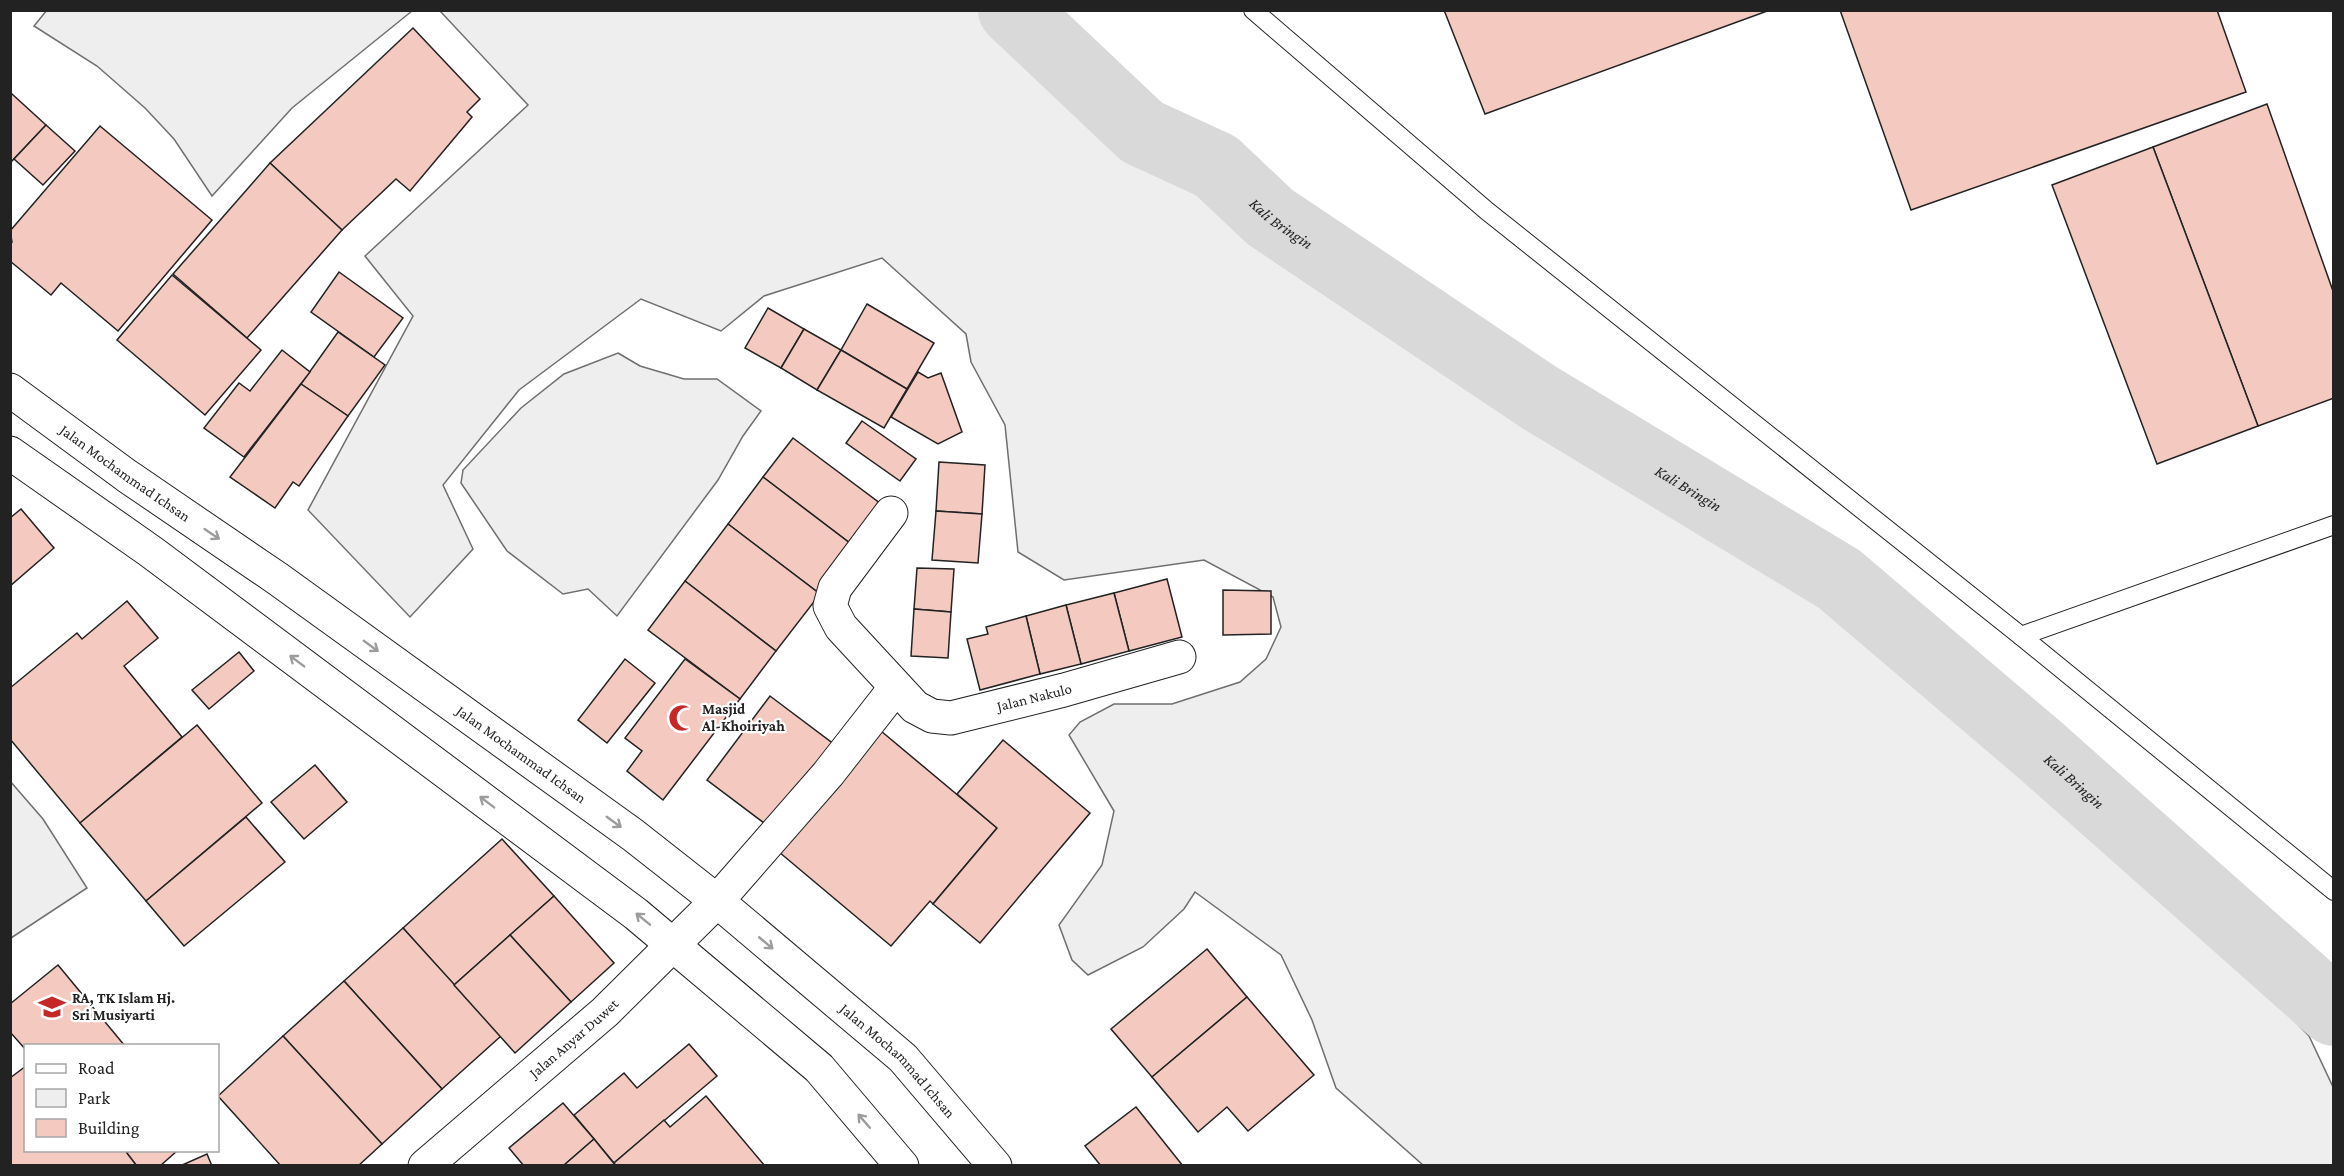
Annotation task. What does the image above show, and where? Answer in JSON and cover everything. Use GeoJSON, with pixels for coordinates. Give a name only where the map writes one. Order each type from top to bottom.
{"type":"FeatureCollection","features":[{"type":"Feature","properties":{"kind":"main road","name":"Jalan Mochammad Ichsan"},"geometry":{"type":"LineString","coordinates":[[10,390],[127,476],[278,579],[614,822],[717,901],[903,1058],[995,1166]]}},
{"type":"Feature","properties":{"kind":"main road"},"geometry":{"type":"LineString","coordinates":[[10,453],[159,558],[636,914],[819,1068],[903,1166]]}},
{"type":"Feature","properties":{"kind":"main road","name":"Jalan Nakulo"},"geometry":{"type":"LineString","coordinates":[[891,513],[835,588],[830,606],[841,627],[896,687],[915,707],[932,716],[951,718],[1064,690],[1179,657]]}},
{"type":"Feature","properties":{"kind":"main road"},"geometry":{"type":"LineString","coordinates":[[717,901],[828,774],[896,687]]}},
{"type":"Feature","properties":{"kind":"main road","name":"Jalan Anyar Duwet"},"geometry":{"type":"LineString","coordinates":[[439,1161],[605,1012],[717,901]]}},
{"type":"Feature","properties":{"kind":"lane"},"geometry":{"type":"LineString","coordinates":[[1253,10],[1487,211],[2021,636],[2334,891]]}},
{"type":"Feature","properties":{"kind":"lane"},"geometry":{"type":"LineString","coordinates":[[2021,636],[2334,525]]}},
{"type":"Feature","properties":{"kind":"green space"},"geometry":{"type":"Polygon","coordinates":[[[47,10],[412,11],[292,108],[212,196],[174,139],[145,108],[97,66],[34,26],[47,10]]]}},
{"type":"Feature","properties":{"kind":"green space"},"geometry":{"type":"Polygon","coordinates":[[[440,11],[986,11],[1003,23],[1157,166],[1391,333],[1542,417],[1768,563],[1925,692],[2108,826],[2309,1036],[2333,1087],[2333,1165],[1423,1165],[1336,1088],[1312,1020],[1281,955],[1195,892],[1184,909],[1143,947],[1088,975],[1072,960],[1059,925],[1102,865],[1114,811],[1069,735],[1080,722],[1114,704],[1172,704],[1240,682],[1266,659],[1281,627],[1273,597],[1204,560],[1064,580],[1018,552],[1005,425],[971,362],[966,334],[882,258],[764,296],[721,331],[641,299],[519,390],[443,485],[473,549],[410,617],[308,510],[413,316],[365,256],[528,105],[440,11]]]}},
{"type":"Feature","properties":{"kind":"green space"},"geometry":{"type":"Polygon","coordinates":[[[618,353],[640,366],[684,379],[717,379],[761,411],[743,436],[718,480],[617,616],[588,589],[563,594],[507,551],[461,483],[463,470],[521,408],[564,374],[618,353]]]}},
{"type":"Feature","properties":{"kind":"green space"},"geometry":{"type":"Polygon","coordinates":[[[10,781],[43,819],[87,888],[11,938],[10,781]]]}},
{"type":"Feature","properties":{"kind":"building"},"geometry":{"type":"Polygon","coordinates":[[[1444,10],[1770,10],[1485,114],[1444,10]]]}},
{"type":"Feature","properties":{"kind":"building"},"geometry":{"type":"Polygon","coordinates":[[[1840,10],[2217,10],[2246,92],[1911,210],[1840,10]]]}},
{"type":"Feature","properties":{"kind":"building"},"geometry":{"type":"Polygon","coordinates":[[[413,28],[480,99],[467,112],[472,117],[410,191],[396,179],[342,230],[270,163],[413,28]]]}},
{"type":"Feature","properties":{"kind":"building"},"geometry":{"type":"Polygon","coordinates":[[[12,94],[46,125],[10,163],[10,95],[12,94]]]}},
{"type":"Feature","properties":{"kind":"building"},"geometry":{"type":"Polygon","coordinates":[[[2267,104],[2334,294],[2334,398],[2258,426],[2153,147],[2267,104]]]}},
{"type":"Feature","properties":{"kind":"building"},"geometry":{"type":"Polygon","coordinates":[[[46,125],[75,151],[43,185],[14,159],[46,125]]]}},
{"type":"Feature","properties":{"kind":"building"},"geometry":{"type":"Polygon","coordinates":[[[100,126],[212,220],[118,331],[61,283],[51,295],[10,261],[12,242],[10,231],[100,126]]]}},
{"type":"Feature","properties":{"kind":"building"},"geometry":{"type":"Polygon","coordinates":[[[2153,147],[2258,426],[2157,464],[2052,185],[2153,147]]]}},
{"type":"Feature","properties":{"kind":"building"},"geometry":{"type":"Polygon","coordinates":[[[270,163],[342,230],[247,338],[173,274],[270,163]]]}},
{"type":"Feature","properties":{"kind":"building"},"geometry":{"type":"Polygon","coordinates":[[[339,272],[403,318],[374,357],[311,312],[339,272]]]}},
{"type":"Feature","properties":{"kind":"building"},"geometry":{"type":"Polygon","coordinates":[[[172,275],[261,350],[205,415],[117,340],[172,275]]]}},
{"type":"Feature","properties":{"kind":"building"},"geometry":{"type":"Polygon","coordinates":[[[867,304],[934,343],[907,389],[841,350],[867,304]]]}},
{"type":"Feature","properties":{"kind":"building"},"geometry":{"type":"Polygon","coordinates":[[[768,308],[804,329],[781,368],[745,348],[768,308]]]}},
{"type":"Feature","properties":{"kind":"building"},"geometry":{"type":"Polygon","coordinates":[[[804,329],[841,350],[817,390],[781,368],[804,329]]]}},
{"type":"Feature","properties":{"kind":"building"},"geometry":{"type":"Polygon","coordinates":[[[338,332],[385,365],[348,416],[301,384],[338,332]]]}},
{"type":"Feature","properties":{"kind":"building"},"geometry":{"type":"Polygon","coordinates":[[[282,350],[310,372],[244,457],[204,428],[239,383],[250,391],[282,350]]]}},
{"type":"Feature","properties":{"kind":"building"},"geometry":{"type":"Polygon","coordinates":[[[841,350],[907,389],[884,428],[817,390],[841,350]]]}},
{"type":"Feature","properties":{"kind":"building"},"geometry":{"type":"Polygon","coordinates":[[[918,372],[928,378],[941,373],[962,432],[938,444],[891,417],[918,372]]]}},
{"type":"Feature","properties":{"kind":"building"},"geometry":{"type":"Polygon","coordinates":[[[301,384],[348,416],[299,486],[293,482],[275,508],[230,477],[301,384]]]}},
{"type":"Feature","properties":{"kind":"building"},"geometry":{"type":"Polygon","coordinates":[[[862,421],[916,459],[900,481],[846,443],[862,421]]]}},
{"type":"Feature","properties":{"kind":"building"},"geometry":{"type":"Polygon","coordinates":[[[793,438],[885,507],[855,547],[763,477],[793,438]]]}},
{"type":"Feature","properties":{"kind":"building"},"geometry":{"type":"Polygon","coordinates":[[[939,462],[985,465],[982,514],[936,511],[939,462]]]}},
{"type":"Feature","properties":{"kind":"building"},"geometry":{"type":"Polygon","coordinates":[[[763,477],[855,547],[820,594],[728,524],[763,477]]]}},
{"type":"Feature","properties":{"kind":"building"},"geometry":{"type":"Polygon","coordinates":[[[21,509],[54,548],[10,586],[10,518],[21,509]]]}},
{"type":"Feature","properties":{"kind":"building"},"geometry":{"type":"Polygon","coordinates":[[[936,511],[982,514],[978,563],[932,560],[936,511]]]}},
{"type":"Feature","properties":{"kind":"building"},"geometry":{"type":"Polygon","coordinates":[[[728,524],[820,594],[776,651],[685,581],[728,524]]]}},
{"type":"Feature","properties":{"kind":"building"},"geometry":{"type":"Polygon","coordinates":[[[917,568],[954,569],[951,612],[914,609],[917,568]]]}},
{"type":"Feature","properties":{"kind":"building"},"geometry":{"type":"Polygon","coordinates":[[[1167,579],[1182,637],[1129,651],[1114,593],[1167,579]]]}},
{"type":"Feature","properties":{"kind":"building"},"geometry":{"type":"Polygon","coordinates":[[[685,581],[776,651],[740,699],[648,630],[685,581]]]}},
{"type":"Feature","properties":{"kind":"building"},"geometry":{"type":"Polygon","coordinates":[[[1223,590],[1271,591],[1271,634],[1223,635],[1223,590]]]}},
{"type":"Feature","properties":{"kind":"building"},"geometry":{"type":"Polygon","coordinates":[[[1114,593],[1129,651],[1081,664],[1066,605],[1114,593]]]}},
{"type":"Feature","properties":{"kind":"building"},"geometry":{"type":"Polygon","coordinates":[[[127,601],[158,638],[124,666],[182,737],[80,823],[10,739],[10,688],[77,633],[82,639],[127,601]]]}},
{"type":"Feature","properties":{"kind":"building"},"geometry":{"type":"Polygon","coordinates":[[[1066,605],[1081,664],[1040,674],[1026,616],[1066,605]]]}},
{"type":"Feature","properties":{"kind":"building"},"geometry":{"type":"Polygon","coordinates":[[[914,609],[951,612],[948,658],[911,656],[914,609]]]}},
{"type":"Feature","properties":{"kind":"building"},"geometry":{"type":"Polygon","coordinates":[[[1026,616],[1040,674],[980,690],[967,639],[988,634],[986,627],[1026,616]]]}},
{"type":"Feature","properties":{"kind":"building"},"geometry":{"type":"Polygon","coordinates":[[[239,652],[254,671],[209,709],[192,690],[239,652]]]}},
{"type":"Feature","properties":{"kind":"building"},"geometry":{"type":"Polygon","coordinates":[[[625,659],[655,683],[607,743],[578,720],[625,659]]]}},
{"type":"Feature","properties":{"kind":"building","name":"Masjid Al-Khoiriyah"},"geometry":{"type":"Polygon","coordinates":[[[685,659],[740,699],[663,800],[627,771],[642,751],[625,738],[685,659]]]}},
{"type":"Feature","properties":{"kind":"building"},"geometry":{"type":"Polygon","coordinates":[[[770,696],[835,745],[772,829],[707,780],[770,696]]]}},
{"type":"Feature","properties":{"kind":"building"},"geometry":{"type":"Polygon","coordinates":[[[197,725],[262,803],[146,901],[80,823],[197,725]]]}},
{"type":"Feature","properties":{"kind":"building"},"geometry":{"type":"Polygon","coordinates":[[[881,731],[997,828],[933,904],[930,901],[891,946],[779,852],[881,731]]]}},
{"type":"Feature","properties":{"kind":"building"},"geometry":{"type":"Polygon","coordinates":[[[1003,740],[1090,813],[980,943],[933,904],[997,828],[957,794],[1003,740]]]}},
{"type":"Feature","properties":{"kind":"building"},"geometry":{"type":"Polygon","coordinates":[[[315,765],[347,802],[304,839],[271,802],[315,765]]]}},
{"type":"Feature","properties":{"kind":"building"},"geometry":{"type":"Polygon","coordinates":[[[246,817],[285,862],[184,946],[146,901],[246,817]]]}},
{"type":"Feature","properties":{"kind":"building"},"geometry":{"type":"Polygon","coordinates":[[[502,839],[554,896],[454,985],[403,928],[502,839]]]}},
{"type":"Feature","properties":{"kind":"building"},"geometry":{"type":"Polygon","coordinates":[[[554,896],[614,963],[571,1002],[510,935],[554,896]]]}},
{"type":"Feature","properties":{"kind":"building"},"geometry":{"type":"Polygon","coordinates":[[[403,928],[501,1036],[442,1089],[344,981],[403,928]]]}},
{"type":"Feature","properties":{"kind":"building"},"geometry":{"type":"Polygon","coordinates":[[[510,935],[571,1002],[515,1053],[454,985],[510,935]]]}},
{"type":"Feature","properties":{"kind":"building"},"geometry":{"type":"Polygon","coordinates":[[[1207,949],[1247,997],[1152,1077],[1111,1029],[1207,949]]]}},
{"type":"Feature","properties":{"kind":"building","name":"RA, TK Islam Hj. Sri Musiyarti"},"geometry":{"type":"Polygon","coordinates":[[[58,965],[123,1044],[24,1044],[24,1048],[10,1032],[10,1004],[58,965]]]}},
{"type":"Feature","properties":{"kind":"building"},"geometry":{"type":"Polygon","coordinates":[[[344,981],[442,1089],[382,1144],[283,1036],[344,981]]]}},
{"type":"Feature","properties":{"kind":"building"},"geometry":{"type":"Polygon","coordinates":[[[1247,997],[1314,1075],[1248,1131],[1227,1107],[1198,1132],[1152,1077],[1247,997]]]}},
{"type":"Feature","properties":{"kind":"building"},"geometry":{"type":"Polygon","coordinates":[[[283,1036],[382,1144],[358,1166],[281,1166],[219,1095],[283,1036]]]}},
{"type":"Feature","properties":{"kind":"building"},"geometry":{"type":"Polygon","coordinates":[[[689,1044],[717,1076],[614,1163],[574,1115],[624,1073],[637,1088],[689,1044]]]}},
{"type":"Feature","properties":{"kind":"building"},"geometry":{"type":"Polygon","coordinates":[[[24,1068],[24,1152],[126,1152],[137,1166],[10,1166],[10,1078],[24,1068]]]}},
{"type":"Feature","properties":{"kind":"building"},"geometry":{"type":"Polygon","coordinates":[[[706,1096],[765,1166],[616,1166],[614,1163],[664,1120],[670,1127],[706,1096]]]}},
{"type":"Feature","properties":{"kind":"building"},"geometry":{"type":"Polygon","coordinates":[[[563,1103],[594,1139],[563,1166],[524,1166],[509,1148],[563,1103]]]}},
{"type":"Feature","properties":{"kind":"building"},"geometry":{"type":"Polygon","coordinates":[[[1136,1107],[1183,1166],[1101,1166],[1085,1146],[1136,1107]]]}},
{"type":"Feature","properties":{"kind":"building"},"geometry":{"type":"Polygon","coordinates":[[[594,1139],[616,1166],[563,1166],[594,1139]]]}},
{"type":"Feature","properties":{"kind":"building"},"geometry":{"type":"Polygon","coordinates":[[[176,1152],[160,1166],[137,1166],[127,1153],[176,1152]]]}},
{"type":"Feature","properties":{"kind":"building"},"geometry":{"type":"Polygon","coordinates":[[[207,1154],[212,1166],[180,1166],[207,1154]]]}},
{"type":"Feature","properties":{"kind":"waterway","name":"Kali Bringin"},"geometry":{"type":"LineString","coordinates":[[1013,10],[1142,132],[1216,166],[1270,217],[1540,398],[1839,579],[2041,751],[2334,1011]]}},
{"type":"Feature","properties":{"kind":"place","name":"Masjid Al-Khoiriyah"},"geometry":{"type":"Point","coordinates":[682,718]}},
{"type":"Feature","properties":{"kind":"place","name":"RA, TK Islam Hj. Sri Musiyarti"},"geometry":{"type":"Point","coordinates":[52,1007]}}]}
